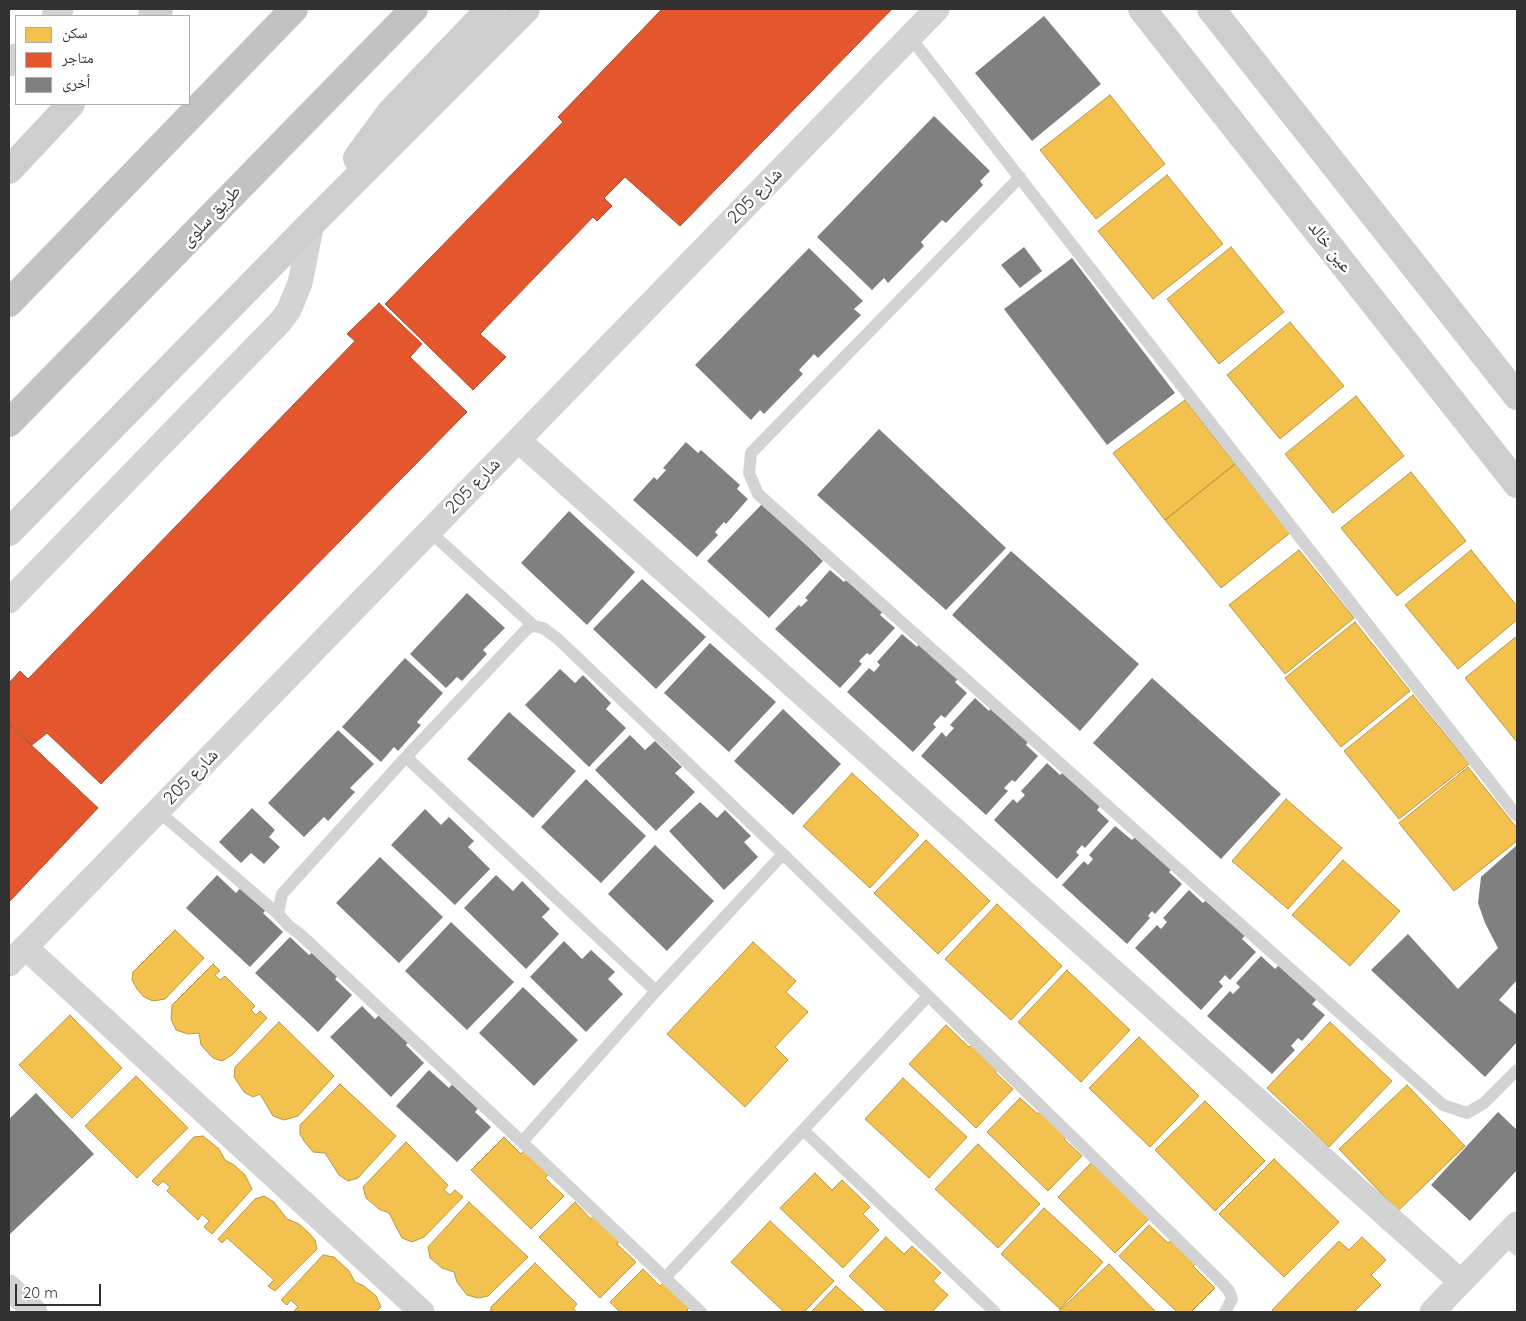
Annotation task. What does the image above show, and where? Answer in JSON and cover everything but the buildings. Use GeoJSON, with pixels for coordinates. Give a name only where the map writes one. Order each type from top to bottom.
{"type":"FeatureCollection","features":[{"type":"Feature","properties":{"kind":"highway"},"geometry":{"type":"LineString","coordinates":[[9,303],[294,9]]}},
{"type":"Feature","properties":{"kind":"highway","name":"طريق سلوى"},"geometry":{"type":"LineString","coordinates":[[9,424],[414,9]]}},
{"type":"Feature","properties":{"kind":"main road"},"geometry":{"type":"LineString","coordinates":[[312,223],[390,113],[490,9]]}},
{"type":"Feature","properties":{"kind":"main road"},"geometry":{"type":"LineString","coordinates":[[9,532],[312,223],[526,9]]}},
{"type":"Feature","properties":{"kind":"main road","name":"عين خالد"},"geometry":{"type":"LineString","coordinates":[[1142,9],[1517,484]]}},
{"type":"Feature","properties":{"kind":"main road"},"geometry":{"type":"LineString","coordinates":[[1211,9],[1517,396]]}},
{"type":"Feature","properties":{"kind":"main road"},"geometry":{"type":"LineString","coordinates":[[9,170],[70,105]]}},
{"type":"Feature","properties":{"kind":"street","name":"شارع 205"},"geometry":{"type":"LineString","coordinates":[[17,955],[937,9]]}},
{"type":"Feature","properties":{"kind":"street"},"geometry":{"type":"LineString","coordinates":[[9,601],[281,321],[289,310],[300,283],[312,223]]}},
{"type":"Feature","properties":{"kind":"street"},"geometry":{"type":"LineString","coordinates":[[518,440],[1461,1282]]}},
{"type":"Feature","properties":{"kind":"street"},"geometry":{"type":"LineString","coordinates":[[17,955],[422,1312]]}},
{"type":"Feature","properties":{"kind":"street"},"geometry":{"type":"LineString","coordinates":[[1432,1312],[1461,1282],[1513,1237]]}},
{"type":"Feature","properties":{"kind":"street"},"geometry":{"type":"LineString","coordinates":[[9,1287],[35,1312]]}},
{"type":"Feature","properties":{"kind":"lane"},"geometry":{"type":"LineString","coordinates":[[910,37],[1517,816]]}},
{"type":"Feature","properties":{"kind":"lane"},"geometry":{"type":"LineString","coordinates":[[1020,178],[750,453],[749,473],[758,494],[1443,1105],[1467,1113],[1484,1103],[1517,1070]]}},
{"type":"Feature","properties":{"kind":"lane"},"geometry":{"type":"LineString","coordinates":[[429,531],[534,626],[543,628],[558,639],[783,854],[1230,1291],[1232,1299],[1225,1312]]}},
{"type":"Feature","properties":{"kind":"lane"},"geometry":{"type":"LineString","coordinates":[[278,914],[282,894],[406,757],[522,634],[528,628],[534,626]]}},
{"type":"Feature","properties":{"kind":"lane"},"geometry":{"type":"LineString","coordinates":[[406,757],[656,991]]}},
{"type":"Feature","properties":{"kind":"lane"},"geometry":{"type":"LineString","coordinates":[[158,811],[301,935],[701,1312]]}},
{"type":"Feature","properties":{"kind":"lane"},"geometry":{"type":"LineString","coordinates":[[522,1142],[656,991],[783,854]]}},
{"type":"Feature","properties":{"kind":"lane"},"geometry":{"type":"LineString","coordinates":[[665,1278],[928,996]]}},
{"type":"Feature","properties":{"kind":"lane"},"geometry":{"type":"LineString","coordinates":[[803,1130],[994,1312]]}}]}
